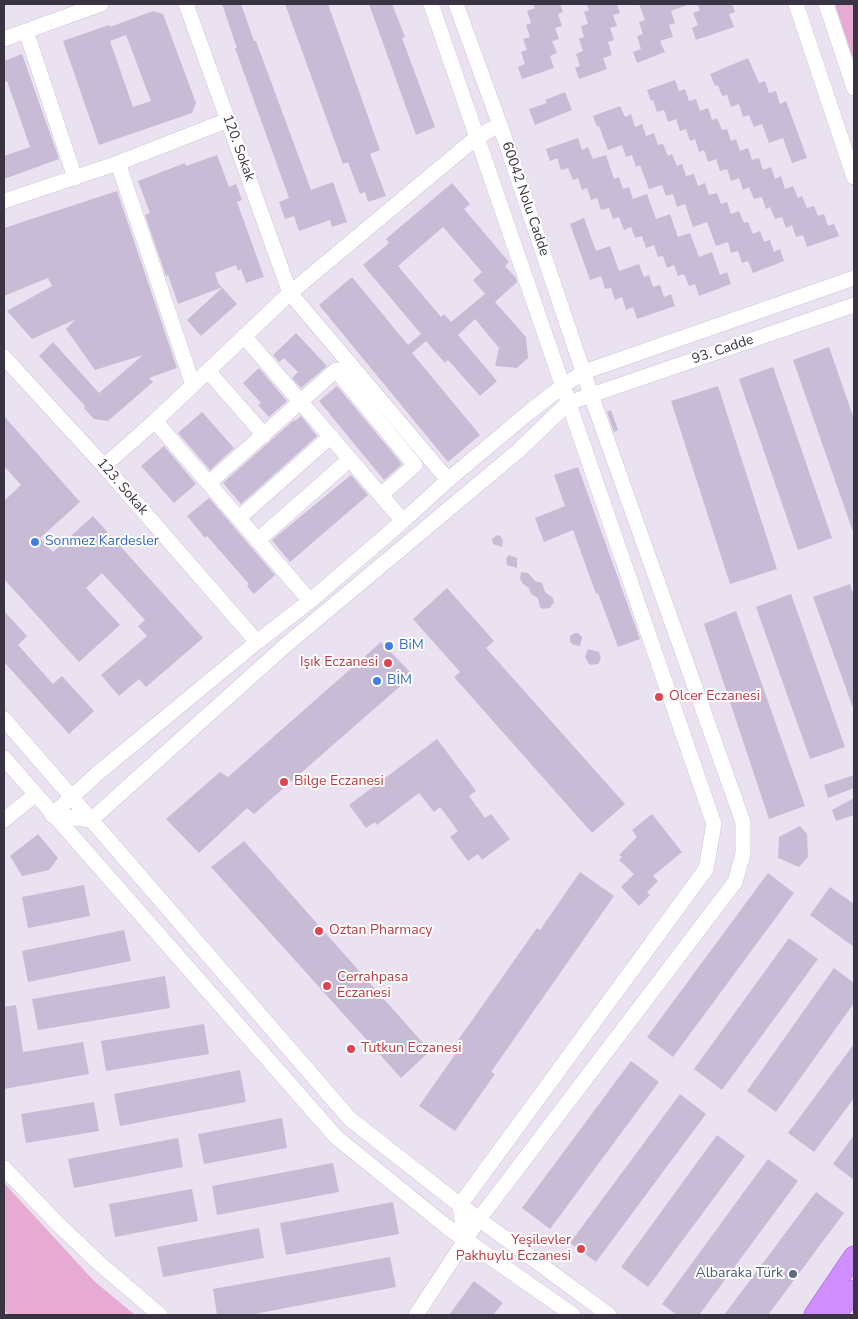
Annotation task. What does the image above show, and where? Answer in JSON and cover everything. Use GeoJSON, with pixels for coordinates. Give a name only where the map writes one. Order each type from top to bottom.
{"type":"FeatureCollection","features":[{"type":"Feature","properties":{"kind":"main road"},"geometry":{"type":"LineString","coordinates":[[814,1315],[854,1256]]}},
{"type":"Feature","properties":{"kind":"main road"},"geometry":{"type":"LineString","coordinates":[[836,1315],[854,1290]]}},
{"type":"Feature","properties":{"kind":"street"},"geometry":{"type":"LineString","coordinates":[[4,39],[101,4]]}},
{"type":"Feature","properties":{"kind":"street","name":"120. Sokak"},"geometry":{"type":"LineString","coordinates":[[186,4],[290,292]]}},
{"type":"Feature","properties":{"kind":"street"},"geometry":{"type":"LineString","coordinates":[[431,4],[714,824],[706,869],[460,1205],[465,1241]]}},
{"type":"Feature","properties":{"kind":"street","name":"60042 Nolu Cadde"},"geometry":{"type":"LineString","coordinates":[[416,1315],[479,1220],[734,882],[743,854],[742,822],[591,395],[500,125],[456,4]]}},
{"type":"Feature","properties":{"kind":"street"},"geometry":{"type":"LineString","coordinates":[[796,4],[854,177]]}},
{"type":"Feature","properties":{"kind":"street"},"geometry":{"type":"LineString","coordinates":[[826,4],[854,88]]}},
{"type":"Feature","properties":{"kind":"street"},"geometry":{"type":"LineString","coordinates":[[26,31],[75,178]]}},
{"type":"Feature","properties":{"kind":"street"},"geometry":{"type":"LineString","coordinates":[[4,201],[118,163],[228,120]]}},
{"type":"Feature","properties":{"kind":"street"},"geometry":{"type":"LineString","coordinates":[[104,466],[155,421],[290,292],[477,137],[500,125]]}},
{"type":"Feature","properties":{"kind":"street"},"geometry":{"type":"LineString","coordinates":[[118,163],[193,385]]}},
{"type":"Feature","properties":{"kind":"street"},"geometry":{"type":"LineString","coordinates":[[52,815],[257,642],[310,601],[448,480],[564,385],[584,372],[854,278]]}},
{"type":"Feature","properties":{"kind":"street"},"geometry":{"type":"LineString","coordinates":[[290,292],[448,480]]}},
{"type":"Feature","properties":{"kind":"street","name":"93. Cadde"},"geometry":{"type":"LineString","coordinates":[[568,403],[854,304]]}},
{"type":"Feature","properties":{"kind":"street"},"geometry":{"type":"LineString","coordinates":[[244,336],[403,521]]}},
{"type":"Feature","properties":{"kind":"street","name":"123. Sokak"},"geometry":{"type":"LineString","coordinates":[[4,356],[104,466],[257,642]]}},
{"type":"Feature","properties":{"kind":"street"},"geometry":{"type":"LineString","coordinates":[[208,370],[264,435]]}},
{"type":"Feature","properties":{"kind":"street"},"geometry":{"type":"LineString","coordinates":[[209,483],[336,370],[415,465],[381,495]]}},
{"type":"Feature","properties":{"kind":"street"},"geometry":{"type":"LineString","coordinates":[[52,815],[92,820],[286,644],[518,450],[568,403]]}},
{"type":"Feature","properties":{"kind":"street"},"geometry":{"type":"LineString","coordinates":[[155,421],[310,601]]}},
{"type":"Feature","properties":{"kind":"street"},"geometry":{"type":"LineString","coordinates":[[239,518],[331,436]]}},
{"type":"Feature","properties":{"kind":"street"},"geometry":{"type":"LineString","coordinates":[[258,540],[350,458]]}},
{"type":"Feature","properties":{"kind":"street"},"geometry":{"type":"LineString","coordinates":[[4,719],[350,1119],[479,1220],[609,1315]]}},
{"type":"Feature","properties":{"kind":"street"},"geometry":{"type":"LineString","coordinates":[[4,758],[336,1137],[465,1241],[572,1315]]}},
{"type":"Feature","properties":{"kind":"street"},"geometry":{"type":"LineString","coordinates":[[4,820],[35,795]]}},
{"type":"Feature","properties":{"kind":"street"},"geometry":{"type":"LineString","coordinates":[[4,1168],[100,1264],[160,1315]]}},
{"type":"Feature","properties":{"kind":"shaded area"},"geometry":{"type":"Polygon","coordinates":[[[835,4],[854,4],[854,61],[835,4]]]}},
{"type":"Feature","properties":{"kind":"shaded area"},"geometry":{"type":"Polygon","coordinates":[[[4,1183],[94,1281],[135,1315],[9,1315],[4,1310],[4,1183]]]}},
{"type":"Feature","properties":{"kind":"building"},"geometry":{"type":"Polygon","coordinates":[[[222,4],[241,4],[311,190],[333,182],[347,222],[332,227],[330,220],[299,231],[294,216],[285,219],[279,202],[289,198],[235,48],[237,48],[222,4]]]}},
{"type":"Feature","properties":{"kind":"building"},"geometry":{"type":"Polygon","coordinates":[[[285,4],[328,4],[380,150],[370,154],[386,196],[368,202],[365,192],[360,194],[348,162],[343,164],[285,4]]]}},
{"type":"Feature","properties":{"kind":"building"},"geometry":{"type":"Polygon","coordinates":[[[369,4],[392,4],[405,37],[402,38],[435,127],[416,135],[369,4]]]}},
{"type":"Feature","properties":{"kind":"building"},"geometry":{"type":"Polygon","coordinates":[[[533,4],[560,4],[563,12],[558,14],[562,26],[555,28],[559,39],[552,41],[557,53],[550,56],[554,68],[522,79],[518,67],[525,64],[521,52],[527,50],[523,39],[530,37],[526,25],[531,23],[527,11],[535,8],[533,4]]]}},
{"type":"Feature","properties":{"kind":"building"},"geometry":{"type":"Polygon","coordinates":[[[586,4],[617,4],[620,13],[613,15],[617,26],[610,28],[614,40],[608,42],[612,55],[603,58],[607,69],[579,79],[575,68],[580,66],[576,54],[583,51],[579,39],[584,37],[581,26],[588,24],[584,12],[589,10],[586,4]]]}},
{"type":"Feature","properties":{"kind":"building"},"geometry":{"type":"Polygon","coordinates":[[[639,4],[687,5],[671,11],[675,23],[669,25],[673,37],[660,41],[665,52],[637,63],[633,52],[641,49],[637,36],[643,34],[639,22],[645,20],[639,4]]]}},
{"type":"Feature","properties":{"kind":"building"},"geometry":{"type":"Polygon","coordinates":[[[697,4],[732,4],[735,12],[729,14],[734,27],[696,40],[692,28],[698,25],[693,13],[700,10],[697,4]]]}},
{"type":"Feature","properties":{"kind":"building"},"geometry":{"type":"Polygon","coordinates":[[[153,11],[163,14],[196,103],[192,113],[99,145],[63,41],[109,25],[110,27],[153,11]],[[126,35],[110,41],[133,107],[151,101],[126,35]]]}},
{"type":"Feature","properties":{"kind":"building"},"geometry":{"type":"Polygon","coordinates":[[[22,54],[59,159],[4,179],[4,156],[30,147],[7,81],[4,82],[4,61],[22,54]]]}},
{"type":"Feature","properties":{"kind":"building"},"geometry":{"type":"Polygon","coordinates":[[[748,58],[759,83],[765,81],[769,93],[776,91],[780,104],[786,101],[807,158],[792,163],[783,138],[769,143],[762,124],[754,127],[749,115],[743,117],[739,104],[731,107],[727,95],[722,96],[718,85],[715,86],[710,74],[748,58]]]}},
{"type":"Feature","properties":{"kind":"building"},"geometry":{"type":"Polygon","coordinates":[[[675,80],[679,91],[685,89],[689,101],[696,99],[700,111],[708,108],[712,120],[717,118],[722,130],[727,129],[731,141],[736,139],[740,151],[748,148],[752,160],[759,158],[763,170],[771,167],[775,179],[781,176],[785,189],[793,186],[798,198],[802,196],[807,208],[814,206],[818,216],[824,214],[828,226],[834,224],[839,236],[807,247],[803,235],[796,237],[792,225],[786,228],[782,217],[775,219],[770,207],[766,209],[762,197],[754,199],[749,187],[743,190],[739,178],[731,181],[727,169],[720,171],[716,159],[708,162],[704,150],[699,152],[695,139],[690,141],[686,129],[680,131],[676,119],[668,122],[664,110],[657,112],[653,100],[651,101],[647,90],[675,80]]]}},
{"type":"Feature","properties":{"kind":"building"},"geometry":{"type":"Polygon","coordinates":[[[565,92],[572,110],[535,125],[529,109],[547,103],[545,100],[565,92]]]}},
{"type":"Feature","properties":{"kind":"building"},"geometry":{"type":"Polygon","coordinates":[[[620,106],[625,117],[631,114],[635,127],[642,124],[646,136],[654,133],[658,145],[663,144],[668,156],[672,154],[677,166],[682,164],[686,176],[694,174],[698,186],[705,183],[709,195],[717,193],[721,204],[727,202],[731,214],[739,211],[744,223],[748,222],[753,234],[760,231],[764,242],[770,240],[774,252],[780,249],[784,261],[753,273],[748,261],[742,263],[738,251],[731,253],[728,242],[716,246],[707,222],[693,227],[685,204],[677,207],[673,194],[666,196],[662,185],[649,189],[640,165],[636,167],[632,155],[626,157],[622,145],[608,150],[593,116],[620,106]]]}},
{"type":"Feature","properties":{"kind":"building"},"geometry":{"type":"Polygon","coordinates":[[[578,138],[582,150],[588,147],[593,159],[606,155],[614,179],[619,177],[623,189],[629,187],[633,199],[647,194],[656,219],[670,214],[678,237],[690,233],[699,257],[712,252],[720,275],[727,272],[731,284],[699,296],[695,284],[689,286],[684,274],[678,276],[674,265],[667,268],[663,256],[658,257],[654,245],[646,248],[642,236],[635,238],[631,227],[624,230],[619,217],[613,219],[609,208],[601,210],[597,198],[591,200],[587,188],[582,190],[578,178],[573,180],[568,168],[561,170],[557,158],[550,161],[546,149],[578,138]]]}},
{"type":"Feature","properties":{"kind":"building"},"geometry":{"type":"Polygon","coordinates":[[[217,155],[229,187],[236,184],[242,200],[237,202],[264,277],[246,283],[241,269],[238,271],[236,265],[215,273],[218,283],[222,287],[178,304],[168,275],[166,276],[145,215],[150,213],[138,181],[185,163],[186,166],[217,155]]]}},
{"type":"Feature","properties":{"kind":"building"},"geometry":{"type":"Polygon","coordinates":[[[452,183],[470,204],[464,209],[509,262],[505,266],[516,278],[517,282],[495,302],[526,337],[528,358],[517,368],[495,366],[499,348],[475,319],[458,335],[497,381],[480,396],[448,360],[445,363],[426,341],[412,353],[480,435],[448,462],[319,305],[352,277],[408,345],[421,334],[363,265],[389,243],[386,239],[452,183]],[[443,227],[398,266],[441,317],[444,314],[451,322],[485,294],[473,280],[482,272],[443,227]]]}},
{"type":"Feature","properties":{"kind":"building"},"geometry":{"type":"Polygon","coordinates":[[[117,191],[177,368],[149,378],[153,382],[108,421],[94,419],[84,408],[85,406],[39,356],[53,342],[99,393],[143,355],[95,370],[66,329],[76,319],[32,339],[7,311],[52,286],[48,278],[4,296],[4,228],[117,191]]]}},
{"type":"Feature","properties":{"kind":"building"},"geometry":{"type":"Polygon","coordinates":[[[584,218],[596,251],[610,246],[619,271],[639,264],[644,277],[649,275],[653,287],[660,285],[664,297],[671,294],[675,306],[637,319],[633,307],[626,310],[622,297],[615,300],[611,288],[605,289],[601,276],[590,280],[570,224],[584,218]]]}},
{"type":"Feature","properties":{"kind":"building"},"geometry":{"type":"Polygon","coordinates":[[[222,288],[237,304],[201,336],[187,320],[222,288]]]}},
{"type":"Feature","properties":{"kind":"building"},"geometry":{"type":"Polygon","coordinates":[[[296,333],[327,366],[301,388],[292,378],[298,372],[284,358],[279,362],[273,355],[296,333]]]}},
{"type":"Feature","properties":{"kind":"building"},"geometry":{"type":"Polygon","coordinates":[[[829,347],[854,419],[854,532],[793,360],[829,347]]]}},
{"type":"Feature","properties":{"kind":"building"},"geometry":{"type":"Polygon","coordinates":[[[773,367],[832,538],[798,550],[739,379],[773,367]]]}},
{"type":"Feature","properties":{"kind":"building"},"geometry":{"type":"Polygon","coordinates":[[[259,368],[287,401],[269,417],[258,405],[261,403],[243,383],[259,368]]]}},
{"type":"Feature","properties":{"kind":"building"},"geometry":{"type":"Polygon","coordinates":[[[337,386],[402,464],[384,480],[319,401],[337,386]]]}},
{"type":"Feature","properties":{"kind":"building"},"geometry":{"type":"Polygon","coordinates":[[[718,386],[777,569],[730,584],[671,401],[718,386]]]}},
{"type":"Feature","properties":{"kind":"building"},"geometry":{"type":"Polygon","coordinates":[[[611,410],[618,430],[614,432],[607,412],[611,410]]]}},
{"type":"Feature","properties":{"kind":"building"},"geometry":{"type":"Polygon","coordinates":[[[202,412],[234,448],[210,470],[178,433],[202,412]]]}},
{"type":"Feature","properties":{"kind":"building"},"geometry":{"type":"Polygon","coordinates":[[[4,416],[80,502],[40,538],[53,552],[93,516],[203,638],[146,687],[139,679],[119,696],[101,675],[147,636],[138,626],[145,620],[102,573],[86,588],[120,625],[79,662],[4,579],[4,501],[21,485],[4,466],[4,416]]]}},
{"type":"Feature","properties":{"kind":"building"},"geometry":{"type":"Polygon","coordinates":[[[301,416],[317,436],[241,504],[223,483],[294,420],[301,416]]]}},
{"type":"Feature","properties":{"kind":"building"},"geometry":{"type":"Polygon","coordinates":[[[164,446],[196,484],[174,503],[141,466],[164,446]]]}},
{"type":"Feature","properties":{"kind":"building"},"geometry":{"type":"Polygon","coordinates":[[[578,467],[640,639],[618,647],[598,593],[596,594],[573,530],[544,542],[535,518],[565,506],[554,475],[578,467]]]}},
{"type":"Feature","properties":{"kind":"building"},"geometry":{"type":"Polygon","coordinates":[[[351,475],[368,495],[290,562],[272,540],[351,475]]]}},
{"type":"Feature","properties":{"kind":"building"},"geometry":{"type":"Polygon","coordinates":[[[209,498],[275,575],[254,594],[247,586],[249,584],[207,536],[205,538],[187,516],[209,498]]]}},
{"type":"Feature","properties":{"kind":"building"},"geometry":{"type":"Polygon","coordinates":[[[497,535],[503,540],[502,547],[493,544],[492,539],[497,535]]]}},
{"type":"Feature","properties":{"kind":"building"},"geometry":{"type":"Polygon","coordinates":[[[509,555],[517,558],[517,568],[507,565],[506,559],[509,555]]]}},
{"type":"Feature","properties":{"kind":"building"},"geometry":{"type":"Polygon","coordinates":[[[521,572],[528,573],[535,581],[542,583],[545,592],[553,598],[554,602],[550,608],[543,609],[540,607],[538,598],[531,594],[529,588],[522,583],[520,578],[521,572]]]}},
{"type":"Feature","properties":{"kind":"building"},"geometry":{"type":"Polygon","coordinates":[[[850,584],[854,596],[853,708],[813,597],[850,584]]]}},
{"type":"Feature","properties":{"kind":"building"},"geometry":{"type":"Polygon","coordinates":[[[447,588],[494,641],[486,648],[625,804],[592,833],[454,677],[460,672],[413,619],[447,588]]]}},
{"type":"Feature","properties":{"kind":"building"},"geometry":{"type":"Polygon","coordinates":[[[791,594],[845,747],[810,759],[756,607],[791,594]]]}},
{"type":"Feature","properties":{"kind":"building"},"geometry":{"type":"Polygon","coordinates":[[[4,611],[27,636],[18,645],[53,684],[62,676],[94,711],[69,734],[4,662],[4,611]]]}},
{"type":"Feature","properties":{"kind":"building"},"geometry":{"type":"Polygon","coordinates":[[[736,611],[805,806],[769,819],[704,624],[736,611]]]}},
{"type":"Feature","properties":{"kind":"building"},"geometry":{"type":"Polygon","coordinates":[[[575,633],[582,637],[580,646],[570,642],[570,636],[575,633]]]}},
{"type":"Feature","properties":{"kind":"building"},"geometry":{"type":"Polygon","coordinates":[[[381,642],[413,675],[254,814],[247,808],[199,853],[166,819],[220,772],[228,777],[381,642]]]}},
{"type":"Feature","properties":{"kind":"building"},"geometry":{"type":"Polygon","coordinates":[[[588,649],[599,652],[601,658],[598,664],[591,665],[588,663],[585,657],[588,649]]]}},
{"type":"Feature","properties":{"kind":"building"},"geometry":{"type":"Polygon","coordinates":[[[437,739],[476,791],[469,796],[485,818],[491,814],[510,839],[482,860],[478,854],[468,861],[450,837],[458,831],[440,807],[434,812],[419,793],[377,825],[375,822],[366,828],[349,805],[437,739]]]}},
{"type":"Feature","properties":{"kind":"building"},"geometry":{"type":"Polygon","coordinates":[[[854,775],[854,788],[828,798],[824,785],[854,775]]]}},
{"type":"Feature","properties":{"kind":"building"},"geometry":{"type":"Polygon","coordinates":[[[854,798],[854,815],[836,821],[832,810],[854,798]]]}},
{"type":"Feature","properties":{"kind":"building"},"geometry":{"type":"Polygon","coordinates":[[[652,814],[682,852],[653,876],[658,881],[647,892],[650,895],[639,906],[621,887],[634,874],[619,860],[622,857],[619,855],[637,837],[632,830],[652,814]]]}},
{"type":"Feature","properties":{"kind":"building"},"geometry":{"type":"Polygon","coordinates":[[[800,826],[807,834],[808,857],[799,867],[778,858],[779,837],[800,826]]]}},
{"type":"Feature","properties":{"kind":"building"},"geometry":{"type":"Polygon","coordinates":[[[38,834],[58,858],[49,870],[22,876],[10,856],[38,834]]]}},
{"type":"Feature","properties":{"kind":"building"},"geometry":{"type":"Polygon","coordinates":[[[244,841],[430,1051],[401,1078],[211,867],[244,841]]]}},
{"type":"Feature","properties":{"kind":"building"},"geometry":{"type":"Polygon","coordinates":[[[580,872],[614,896],[491,1072],[495,1074],[455,1131],[419,1106],[461,1046],[456,1043],[537,928],[540,930],[580,872]]]}},
{"type":"Feature","properties":{"kind":"building"},"geometry":{"type":"Polygon","coordinates":[[[768,873],[794,893],[673,1057],[647,1037],[768,873]]]}},
{"type":"Feature","properties":{"kind":"building"},"geometry":{"type":"Polygon","coordinates":[[[84,885],[90,916],[28,928],[22,897],[84,885]]]}},
{"type":"Feature","properties":{"kind":"building"},"geometry":{"type":"Polygon","coordinates":[[[830,887],[854,904],[854,947],[810,915],[830,887]]]}},
{"type":"Feature","properties":{"kind":"building"},"geometry":{"type":"Polygon","coordinates":[[[124,930],[131,961],[28,982],[22,951],[124,930]]]}},
{"type":"Feature","properties":{"kind":"building"},"geometry":{"type":"Polygon","coordinates":[[[789,938],[818,959],[722,1090],[694,1069],[789,938]]]}},
{"type":"Feature","properties":{"kind":"building"},"geometry":{"type":"Polygon","coordinates":[[[834,968],[854,983],[854,1003],[776,1112],[747,1091],[834,968]]]}},
{"type":"Feature","properties":{"kind":"building"},"geometry":{"type":"Polygon","coordinates":[[[165,976],[170,1008],[38,1030],[32,999],[165,976]]]}},
{"type":"Feature","properties":{"kind":"building"},"geometry":{"type":"Polygon","coordinates":[[[16,1005],[23,1052],[83,1042],[89,1074],[4,1089],[4,1007],[16,1005]]]}},
{"type":"Feature","properties":{"kind":"building"},"geometry":{"type":"Polygon","coordinates":[[[204,1024],[209,1054],[106,1071],[101,1041],[204,1024]]]}},
{"type":"Feature","properties":{"kind":"building"},"geometry":{"type":"Polygon","coordinates":[[[854,1044],[854,1098],[814,1152],[788,1133],[854,1044]]]}},
{"type":"Feature","properties":{"kind":"building"},"geometry":{"type":"Polygon","coordinates":[[[631,1061],[659,1082],[550,1229],[522,1208],[631,1061]]]}},
{"type":"Feature","properties":{"kind":"building"},"geometry":{"type":"Polygon","coordinates":[[[240,1070],[246,1102],[120,1126],[114,1094],[240,1070]]]}},
{"type":"Feature","properties":{"kind":"building"},"geometry":{"type":"Polygon","coordinates":[[[680,1094],[706,1114],[596,1262],[570,1243],[680,1094]]]}},
{"type":"Feature","properties":{"kind":"building"},"geometry":{"type":"Polygon","coordinates":[[[94,1102],[99,1131],[26,1143],[21,1114],[94,1102]]]}},
{"type":"Feature","properties":{"kind":"building"},"geometry":{"type":"Polygon","coordinates":[[[282,1118],[287,1148],[204,1164],[198,1134],[282,1118]]]}},
{"type":"Feature","properties":{"kind":"building"},"geometry":{"type":"Polygon","coordinates":[[[717,1135],[745,1156],[648,1287],[621,1267],[717,1135]]]}},
{"type":"Feature","properties":{"kind":"building"},"geometry":{"type":"Polygon","coordinates":[[[854,1135],[854,1180],[833,1164],[854,1135]]]}},
{"type":"Feature","properties":{"kind":"building"},"geometry":{"type":"Polygon","coordinates":[[[178,1138],[183,1167],[74,1188],[68,1159],[178,1138]]]}},
{"type":"Feature","properties":{"kind":"building"},"geometry":{"type":"Polygon","coordinates":[[[768,1159],[798,1181],[699,1315],[677,1315],[662,1304],[768,1159]]]}},
{"type":"Feature","properties":{"kind":"building"},"geometry":{"type":"Polygon","coordinates":[[[333,1163],[339,1192],[217,1215],[212,1186],[333,1163]]]}},
{"type":"Feature","properties":{"kind":"building"},"geometry":{"type":"Polygon","coordinates":[[[192,1189],[198,1221],[115,1237],[109,1204],[192,1189]]]}},
{"type":"Feature","properties":{"kind":"building"},"geometry":{"type":"Polygon","coordinates":[[[816,1192],[844,1213],[768,1315],[724,1315],[816,1192]]]}},
{"type":"Feature","properties":{"kind":"building"},"geometry":{"type":"Polygon","coordinates":[[[393,1202],[399,1234],[286,1255],[280,1223],[393,1202]]]}},
{"type":"Feature","properties":{"kind":"building"},"geometry":{"type":"Polygon","coordinates":[[[259,1228],[264,1258],[163,1277],[157,1247],[259,1228]]]}},
{"type":"Feature","properties":{"kind":"building"},"geometry":{"type":"Polygon","coordinates":[[[390,1257],[396,1287],[249,1315],[217,1315],[213,1289],[390,1257]]]}},
{"type":"Feature","properties":{"kind":"building"},"geometry":{"type":"Polygon","coordinates":[[[474,1281],[503,1303],[493,1315],[449,1315],[474,1281]]]}},
{"type":"Feature","properties":{"kind":"place","name":"Sonmez Kardesler"},"geometry":{"type":"Point","coordinates":[35,542]}},
{"type":"Feature","properties":{"kind":"place","name":"BiM"},"geometry":{"type":"Point","coordinates":[389,646]}},
{"type":"Feature","properties":{"kind":"place","name":"Işık Eczanesi"},"geometry":{"type":"Point","coordinates":[388,663]}},
{"type":"Feature","properties":{"kind":"place","name":"BİM"},"geometry":{"type":"Point","coordinates":[377,681]}},
{"type":"Feature","properties":{"kind":"place","name":"Olcer Eczanesi"},"geometry":{"type":"Point","coordinates":[659,697]}},
{"type":"Feature","properties":{"kind":"place","name":"Bilge Eczanesi"},"geometry":{"type":"Point","coordinates":[284,782]}},
{"type":"Feature","properties":{"kind":"place","name":"Oztan Pharmacy"},"geometry":{"type":"Point","coordinates":[319,931]}},
{"type":"Feature","properties":{"kind":"place","name":"Cerrahpasa Eczanesi"},"geometry":{"type":"Point","coordinates":[327,986]}},
{"type":"Feature","properties":{"kind":"place","name":"Tutkun Eczanesi"},"geometry":{"type":"Point","coordinates":[351,1049]}},
{"type":"Feature","properties":{"kind":"place","name":"Yeşilevler Pakhuylu Eczanesi"},"geometry":{"type":"Point","coordinates":[581,1249]}},
{"type":"Feature","properties":{"kind":"place","name":"Albaraka Türk"},"geometry":{"type":"Point","coordinates":[793,1274]}}]}
